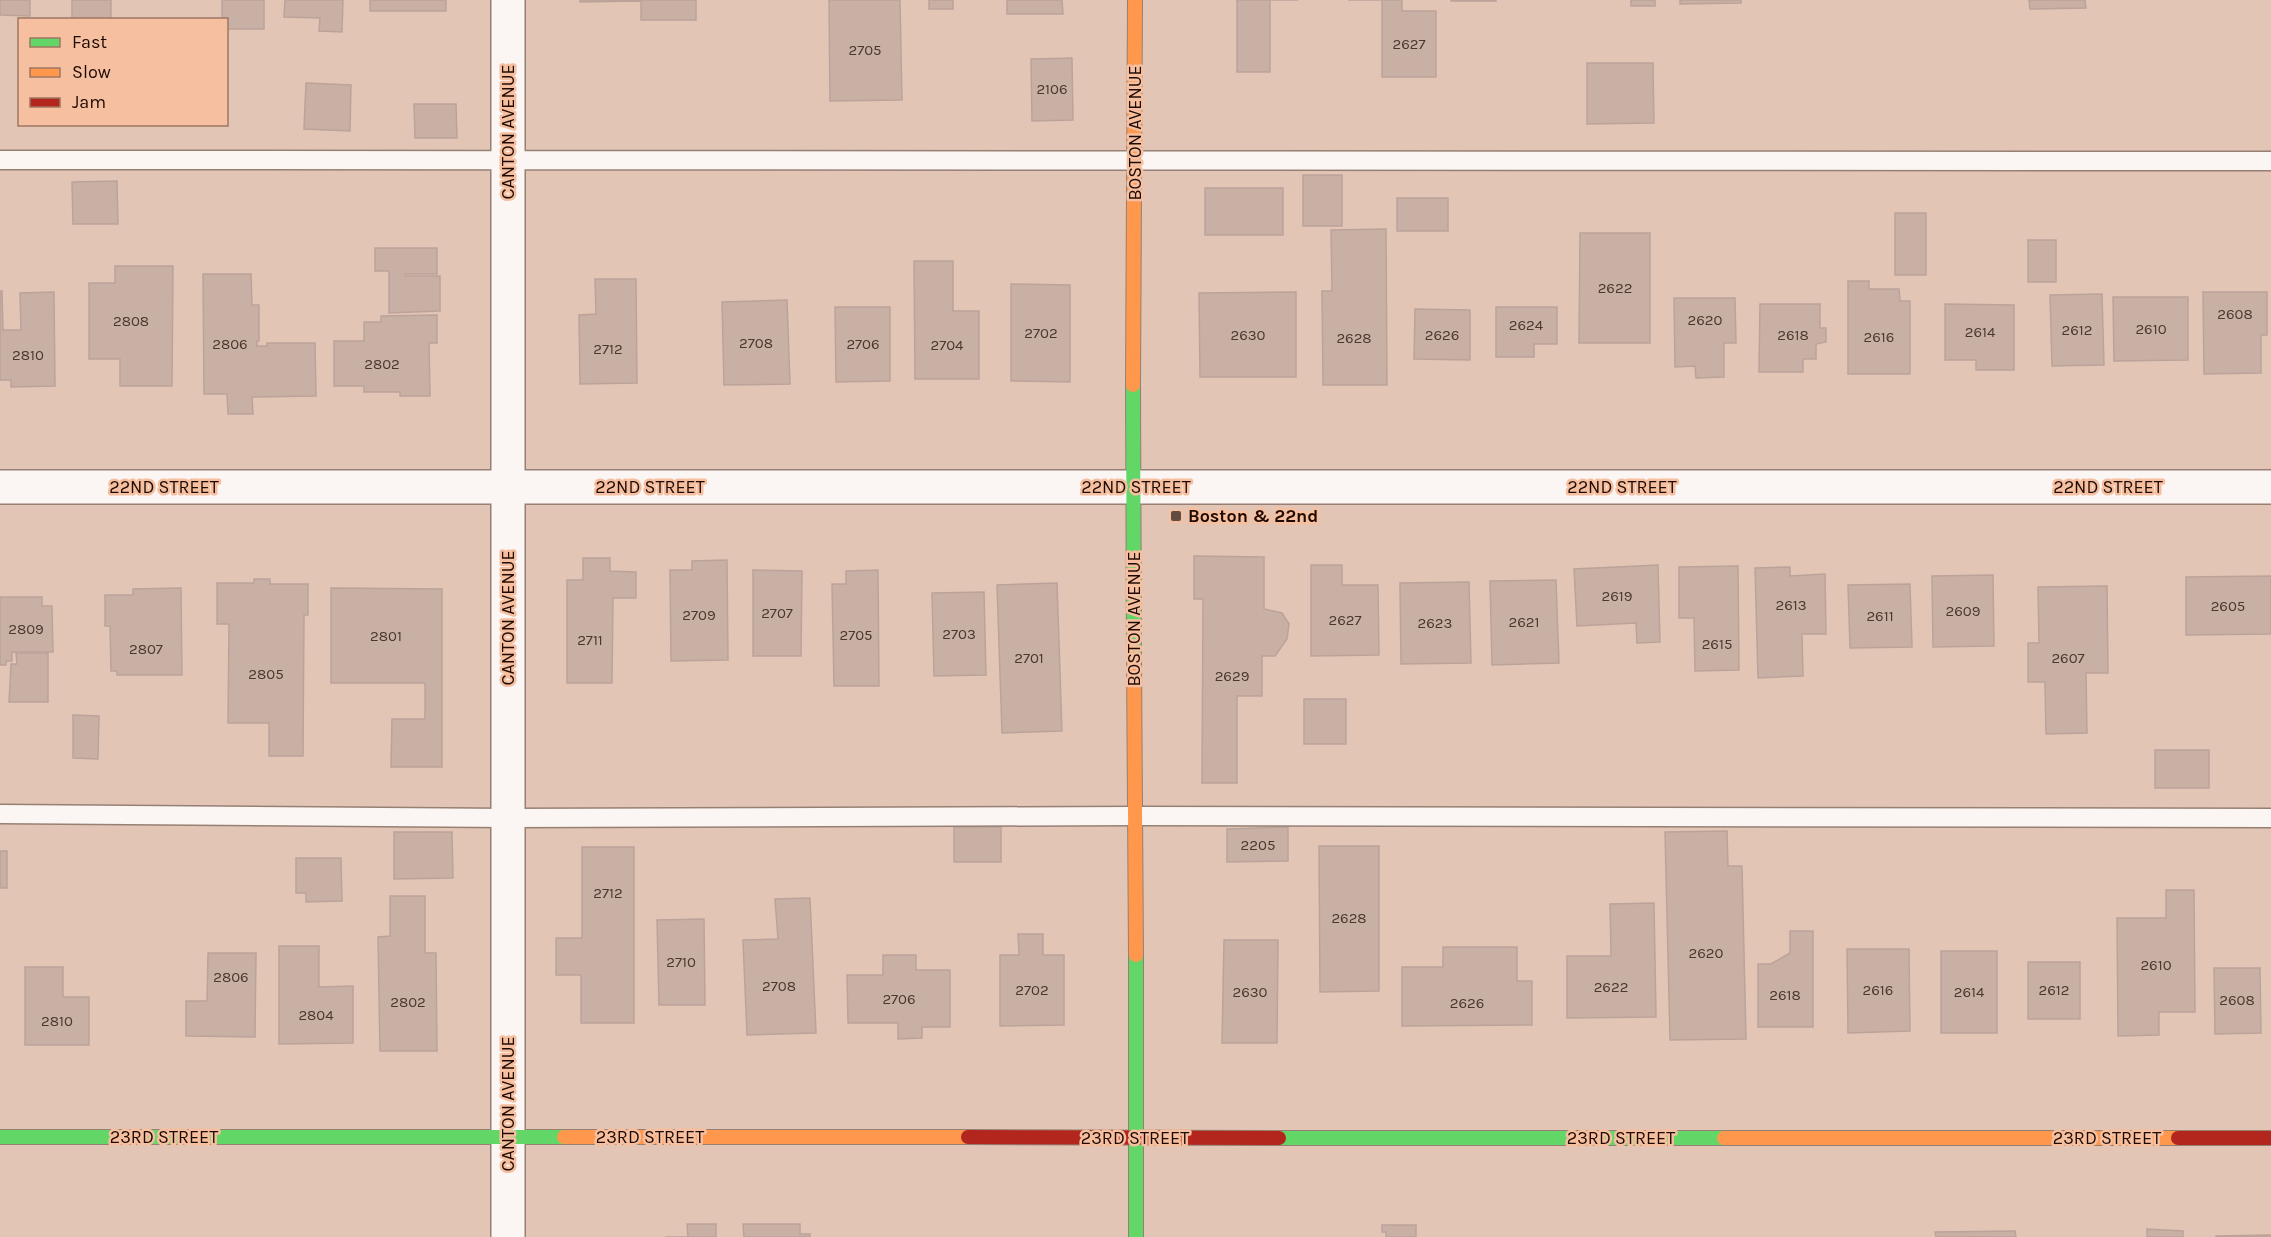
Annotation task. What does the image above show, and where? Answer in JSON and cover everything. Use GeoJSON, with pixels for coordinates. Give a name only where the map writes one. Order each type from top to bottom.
{"type":"FeatureCollection","features":[{"type":"Feature","properties":{"kind":"street","name":"CANTON AVENUE"},"geometry":{"type":"LineString","coordinates":[[508,0],[508,1237]]}},
{"type":"Feature","properties":{"kind":"street","name":"BOSTON AVENUE"},"geometry":{"type":"LineString","coordinates":[[1135,0],[1133,487],[1136,1237]]}},
{"type":"Feature","properties":{"kind":"street","name":"22ND STREET"},"geometry":{"type":"LineString","coordinates":[[0,487],[2271,487]]}},
{"type":"Feature","properties":{"kind":"street","name":"23RD STREET"},"geometry":{"type":"LineString","coordinates":[[0,1137],[2271,1138]]}},
{"type":"Feature","properties":{"kind":"lane"},"geometry":{"type":"LineString","coordinates":[[0,160],[2271,161]]}},
{"type":"Feature","properties":{"kind":"lane"},"geometry":{"type":"LineString","coordinates":[[0,814],[508,818],[1135,816],[2271,818]]}},
{"type":"Feature","properties":{"kind":"building"},"geometry":{"type":"Polygon","coordinates":[[[0,0],[30,0],[30,16],[0,15],[0,0]]]}},
{"type":"Feature","properties":{"kind":"building"},"geometry":{"type":"Polygon","coordinates":[[[72,0],[111,0],[111,18],[72,18],[72,0]]]}},
{"type":"Feature","properties":{"kind":"building"},"geometry":{"type":"Polygon","coordinates":[[[222,0],[264,0],[264,29],[228,29],[228,18],[222,18],[222,0]]]}},
{"type":"Feature","properties":{"kind":"building"},"geometry":{"type":"Polygon","coordinates":[[[285,0],[343,0],[342,32],[319,31],[320,18],[284,17],[285,0]]]}},
{"type":"Feature","properties":{"kind":"building"},"geometry":{"type":"Polygon","coordinates":[[[370,0],[446,0],[446,11],[370,11],[370,0]]]}},
{"type":"Feature","properties":{"kind":"building"},"geometry":{"type":"Polygon","coordinates":[[[580,0],[696,0],[696,20],[641,20],[641,1],[580,2],[580,0]]]}},
{"type":"Feature","properties":{"kind":"building"},"geometry":{"type":"Polygon","coordinates":[[[829,0],[900,0],[902,100],[830,101],[829,0]]]}},
{"type":"Feature","properties":{"kind":"building"},"geometry":{"type":"Polygon","coordinates":[[[929,0],[953,0],[953,9],[929,9],[929,0]]]}},
{"type":"Feature","properties":{"kind":"building"},"geometry":{"type":"Polygon","coordinates":[[[1007,0],[1062,0],[1063,14],[1007,14],[1007,0]]]}},
{"type":"Feature","properties":{"kind":"building"},"geometry":{"type":"Polygon","coordinates":[[[1237,0],[1270,0],[1270,72],[1237,72],[1237,0]]]}},
{"type":"Feature","properties":{"kind":"building"},"geometry":{"type":"Polygon","coordinates":[[[1382,0],[1402,0],[1402,11],[1436,11],[1436,77],[1382,77],[1382,0]]]}},
{"type":"Feature","properties":{"kind":"building"},"geometry":{"type":"Polygon","coordinates":[[[1496,0],[1496,1],[1451,1],[1496,0]]]}},
{"type":"Feature","properties":{"kind":"building"},"geometry":{"type":"Polygon","coordinates":[[[1631,0],[1655,0],[1655,6],[1631,6],[1631,0]]]}},
{"type":"Feature","properties":{"kind":"building"},"geometry":{"type":"Polygon","coordinates":[[[1680,0],[1741,0],[1741,3],[1680,4],[1680,0]]]}},
{"type":"Feature","properties":{"kind":"building"},"geometry":{"type":"Polygon","coordinates":[[[2029,0],[2085,0],[2086,8],[2030,9],[2029,0]]]}},
{"type":"Feature","properties":{"kind":"building"},"geometry":{"type":"Polygon","coordinates":[[[1072,58],[1073,120],[1032,121],[1031,59],[1072,58]]]}},
{"type":"Feature","properties":{"kind":"building"},"geometry":{"type":"Polygon","coordinates":[[[1587,63],[1653,63],[1654,123],[1587,124],[1587,63]]]}},
{"type":"Feature","properties":{"kind":"building"},"geometry":{"type":"Polygon","coordinates":[[[306,83],[351,85],[350,131],[304,129],[306,83]]]}},
{"type":"Feature","properties":{"kind":"building"},"geometry":{"type":"Polygon","coordinates":[[[414,104],[456,104],[457,138],[415,138],[414,104]]]}},
{"type":"Feature","properties":{"kind":"building"},"geometry":{"type":"Polygon","coordinates":[[[1303,175],[1342,175],[1342,226],[1303,226],[1303,175]]]}},
{"type":"Feature","properties":{"kind":"building"},"geometry":{"type":"Polygon","coordinates":[[[117,181],[118,224],[73,224],[72,182],[117,181]]]}},
{"type":"Feature","properties":{"kind":"building"},"geometry":{"type":"Polygon","coordinates":[[[1205,188],[1283,188],[1283,235],[1205,235],[1205,188]]]}},
{"type":"Feature","properties":{"kind":"building"},"geometry":{"type":"Polygon","coordinates":[[[1397,198],[1448,198],[1448,231],[1397,231],[1397,198]]]}},
{"type":"Feature","properties":{"kind":"building"},"geometry":{"type":"Polygon","coordinates":[[[1895,213],[1926,213],[1926,275],[1895,275],[1895,213]]]}},
{"type":"Feature","properties":{"kind":"building"},"geometry":{"type":"Polygon","coordinates":[[[1386,229],[1387,385],[1323,385],[1322,291],[1332,291],[1331,230],[1386,229]]]}},
{"type":"Feature","properties":{"kind":"building"},"geometry":{"type":"Polygon","coordinates":[[[1580,233],[1650,233],[1650,343],[1579,343],[1580,233]]]}},
{"type":"Feature","properties":{"kind":"building"},"geometry":{"type":"Polygon","coordinates":[[[2028,240],[2056,240],[2056,282],[2028,282],[2028,240]]]}},
{"type":"Feature","properties":{"kind":"building"},"geometry":{"type":"Polygon","coordinates":[[[375,248],[437,248],[437,274],[405,274],[405,276],[440,276],[440,311],[389,313],[389,271],[375,271],[375,248]]]}},
{"type":"Feature","properties":{"kind":"building"},"geometry":{"type":"Polygon","coordinates":[[[914,261],[953,261],[953,311],[979,311],[979,379],[915,379],[914,261]]]}},
{"type":"Feature","properties":{"kind":"building"},"geometry":{"type":"Polygon","coordinates":[[[115,266],[173,266],[172,386],[120,386],[120,359],[89,359],[89,283],[115,283],[115,266]]]}},
{"type":"Feature","properties":{"kind":"building"},"geometry":{"type":"Polygon","coordinates":[[[203,274],[251,274],[252,305],[259,305],[257,346],[267,346],[267,343],[315,343],[316,396],[252,397],[253,414],[228,414],[227,394],[204,394],[203,274]]]}},
{"type":"Feature","properties":{"kind":"building"},"geometry":{"type":"Polygon","coordinates":[[[595,279],[636,279],[637,383],[580,384],[579,315],[596,314],[595,279]]]}},
{"type":"Feature","properties":{"kind":"building"},"geometry":{"type":"Polygon","coordinates":[[[1848,281],[1869,281],[1869,289],[1899,289],[1900,301],[1910,301],[1910,374],[1848,374],[1848,281]]]}},
{"type":"Feature","properties":{"kind":"building"},"geometry":{"type":"Polygon","coordinates":[[[1011,284],[1070,285],[1070,382],[1011,381],[1011,284]]]}},
{"type":"Feature","properties":{"kind":"building"},"geometry":{"type":"Polygon","coordinates":[[[0,291],[2,291],[3,330],[21,330],[20,293],[54,292],[55,386],[11,387],[11,380],[0,380],[0,291]]]}},
{"type":"Feature","properties":{"kind":"building"},"geometry":{"type":"Polygon","coordinates":[[[1296,292],[1296,377],[1200,377],[1199,293],[1296,292]]]}},
{"type":"Feature","properties":{"kind":"building"},"geometry":{"type":"Polygon","coordinates":[[[2203,292],[2267,292],[2267,335],[2261,335],[2261,373],[2204,374],[2203,292]]]}},
{"type":"Feature","properties":{"kind":"building"},"geometry":{"type":"Polygon","coordinates":[[[2102,294],[2104,365],[2052,366],[2050,295],[2102,294]]]}},
{"type":"Feature","properties":{"kind":"building"},"geometry":{"type":"Polygon","coordinates":[[[2113,297],[2188,297],[2188,360],[2114,361],[2113,297]]]}},
{"type":"Feature","properties":{"kind":"building"},"geometry":{"type":"Polygon","coordinates":[[[1674,298],[1735,298],[1736,343],[1724,343],[1724,377],[1696,378],[1695,366],[1675,367],[1674,298]]]}},
{"type":"Feature","properties":{"kind":"building"},"geometry":{"type":"Polygon","coordinates":[[[787,300],[790,384],[724,385],[722,302],[787,300]]]}},
{"type":"Feature","properties":{"kind":"building"},"geometry":{"type":"Polygon","coordinates":[[[1760,304],[1820,304],[1820,328],[1826,328],[1826,342],[1816,344],[1816,359],[1803,359],[1803,372],[1759,372],[1760,304]]]}},
{"type":"Feature","properties":{"kind":"building"},"geometry":{"type":"Polygon","coordinates":[[[1945,304],[2014,305],[2014,370],[1976,370],[1976,360],[1945,360],[1945,304]]]}},
{"type":"Feature","properties":{"kind":"building"},"geometry":{"type":"Polygon","coordinates":[[[835,307],[890,307],[890,381],[836,382],[835,307]]]}},
{"type":"Feature","properties":{"kind":"building"},"geometry":{"type":"Polygon","coordinates":[[[1496,307],[1557,307],[1557,344],[1534,344],[1534,357],[1496,357],[1496,307]]]}},
{"type":"Feature","properties":{"kind":"building"},"geometry":{"type":"Polygon","coordinates":[[[1415,309],[1470,310],[1470,360],[1414,359],[1415,309]]]}},
{"type":"Feature","properties":{"kind":"building"},"geometry":{"type":"Polygon","coordinates":[[[437,315],[437,343],[429,343],[430,396],[400,396],[400,392],[364,392],[364,386],[334,386],[334,341],[364,341],[364,322],[381,322],[381,316],[437,315]]]}},
{"type":"Feature","properties":{"kind":"building"},"geometry":{"type":"Polygon","coordinates":[[[1194,556],[1264,557],[1264,609],[1282,613],[1289,624],[1287,639],[1275,656],[1262,656],[1262,696],[1237,696],[1237,783],[1202,783],[1203,599],[1194,599],[1194,556]]]}},
{"type":"Feature","properties":{"kind":"building"},"geometry":{"type":"Polygon","coordinates":[[[583,558],[610,558],[610,571],[636,572],[636,598],[613,598],[612,683],[567,683],[567,580],[583,580],[583,558]]]}},
{"type":"Feature","properties":{"kind":"building"},"geometry":{"type":"Polygon","coordinates":[[[727,560],[728,660],[671,661],[670,570],[692,570],[692,561],[727,560]]]}},
{"type":"Feature","properties":{"kind":"building"},"geometry":{"type":"Polygon","coordinates":[[[1311,565],[1342,565],[1342,585],[1378,585],[1379,655],[1311,656],[1311,565]]]}},
{"type":"Feature","properties":{"kind":"building"},"geometry":{"type":"Polygon","coordinates":[[[1658,565],[1660,642],[1637,643],[1636,623],[1577,626],[1574,569],[1658,565]]]}},
{"type":"Feature","properties":{"kind":"building"},"geometry":{"type":"Polygon","coordinates":[[[1738,566],[1739,670],[1695,671],[1694,618],[1679,618],[1679,567],[1738,566]]]}},
{"type":"Feature","properties":{"kind":"building"},"geometry":{"type":"Polygon","coordinates":[[[1790,567],[1790,576],[1825,574],[1826,634],[1802,634],[1803,676],[1758,678],[1755,568],[1790,567]]]}},
{"type":"Feature","properties":{"kind":"building"},"geometry":{"type":"Polygon","coordinates":[[[753,570],[802,571],[801,656],[753,656],[753,570]]]}},
{"type":"Feature","properties":{"kind":"building"},"geometry":{"type":"Polygon","coordinates":[[[878,570],[879,686],[834,686],[832,584],[846,584],[846,571],[878,570]]]}},
{"type":"Feature","properties":{"kind":"building"},"geometry":{"type":"Polygon","coordinates":[[[1993,575],[1994,646],[1933,647],[1932,576],[1993,575]]]}},
{"type":"Feature","properties":{"kind":"building"},"geometry":{"type":"Polygon","coordinates":[[[2271,576],[2271,634],[2186,635],[2186,577],[2271,576]]]}},
{"type":"Feature","properties":{"kind":"building"},"geometry":{"type":"Polygon","coordinates":[[[254,579],[270,579],[270,584],[308,584],[308,615],[304,615],[303,756],[269,756],[269,723],[228,723],[229,624],[217,624],[217,583],[254,583],[254,579]]]}},
{"type":"Feature","properties":{"kind":"building"},"geometry":{"type":"Polygon","coordinates":[[[1556,580],[1559,663],[1492,665],[1490,581],[1556,580]]]}},
{"type":"Feature","properties":{"kind":"building"},"geometry":{"type":"Polygon","coordinates":[[[1469,582],[1471,663],[1401,664],[1400,583],[1469,582]]]}},
{"type":"Feature","properties":{"kind":"building"},"geometry":{"type":"Polygon","coordinates":[[[1057,583],[1062,731],[1002,733],[997,585],[1057,583]]]}},
{"type":"Feature","properties":{"kind":"building"},"geometry":{"type":"Polygon","coordinates":[[[1910,584],[1912,647],[1850,648],[1848,585],[1910,584]]]}},
{"type":"Feature","properties":{"kind":"building"},"geometry":{"type":"Polygon","coordinates":[[[2107,586],[2108,673],[2086,673],[2087,733],[2046,734],[2045,682],[2028,682],[2028,643],[2039,643],[2038,587],[2107,586]]]}},
{"type":"Feature","properties":{"kind":"building"},"geometry":{"type":"Polygon","coordinates":[[[181,588],[182,675],[117,675],[117,671],[111,671],[110,626],[105,626],[105,595],[133,595],[133,589],[181,588]]]}},
{"type":"Feature","properties":{"kind":"building"},"geometry":{"type":"Polygon","coordinates":[[[331,588],[442,589],[442,767],[391,767],[392,719],[425,719],[425,683],[331,683],[331,588]]]}},
{"type":"Feature","properties":{"kind":"building"},"geometry":{"type":"Polygon","coordinates":[[[984,592],[986,675],[934,676],[932,593],[984,592]]]}},
{"type":"Feature","properties":{"kind":"building"},"geometry":{"type":"Polygon","coordinates":[[[0,597],[42,597],[42,606],[52,606],[53,652],[12,652],[12,661],[6,661],[6,665],[0,665],[0,597]]]}},
{"type":"Feature","properties":{"kind":"building"},"geometry":{"type":"Polygon","coordinates":[[[16,653],[48,653],[48,702],[9,702],[11,664],[17,664],[16,653]]]}},
{"type":"Feature","properties":{"kind":"building"},"geometry":{"type":"Polygon","coordinates":[[[1304,699],[1346,699],[1346,744],[1304,744],[1304,699]]]}},
{"type":"Feature","properties":{"kind":"building"},"geometry":{"type":"Polygon","coordinates":[[[73,715],[99,716],[98,759],[73,758],[73,715]]]}},
{"type":"Feature","properties":{"kind":"building"},"geometry":{"type":"Polygon","coordinates":[[[2155,750],[2209,750],[2209,788],[2155,788],[2155,750]]]}},
{"type":"Feature","properties":{"kind":"building"},"geometry":{"type":"Polygon","coordinates":[[[954,827],[1001,827],[1001,862],[954,862],[954,827]]]}},
{"type":"Feature","properties":{"kind":"building"},"geometry":{"type":"Polygon","coordinates":[[[1288,827],[1288,861],[1227,862],[1227,829],[1288,827]]]}},
{"type":"Feature","properties":{"kind":"building"},"geometry":{"type":"Polygon","coordinates":[[[1727,831],[1728,866],[1742,866],[1746,1039],[1670,1040],[1665,832],[1727,831]]]}},
{"type":"Feature","properties":{"kind":"building"},"geometry":{"type":"Polygon","coordinates":[[[394,832],[452,832],[453,878],[394,879],[394,832]]]}},
{"type":"Feature","properties":{"kind":"building"},"geometry":{"type":"Polygon","coordinates":[[[1319,846],[1379,846],[1379,991],[1320,992],[1319,846]]]}},
{"type":"Feature","properties":{"kind":"building"},"geometry":{"type":"Polygon","coordinates":[[[582,847],[634,847],[634,1023],[581,1023],[581,975],[556,975],[556,938],[582,938],[582,847]]]}},
{"type":"Feature","properties":{"kind":"building"},"geometry":{"type":"Polygon","coordinates":[[[0,851],[7,851],[7,888],[0,888],[0,851]]]}},
{"type":"Feature","properties":{"kind":"building"},"geometry":{"type":"Polygon","coordinates":[[[296,858],[341,858],[342,901],[306,902],[306,893],[296,893],[296,858]]]}},
{"type":"Feature","properties":{"kind":"building"},"geometry":{"type":"Polygon","coordinates":[[[2166,890],[2194,890],[2195,1012],[2159,1012],[2159,1035],[2118,1036],[2117,918],[2166,918],[2166,890]]]}},
{"type":"Feature","properties":{"kind":"building"},"geometry":{"type":"Polygon","coordinates":[[[390,896],[425,896],[425,953],[436,953],[437,1051],[380,1051],[378,937],[390,936],[390,896]]]}},
{"type":"Feature","properties":{"kind":"building"},"geometry":{"type":"Polygon","coordinates":[[[810,898],[816,1033],[747,1035],[743,940],[778,939],[775,899],[810,898]]]}},
{"type":"Feature","properties":{"kind":"building"},"geometry":{"type":"Polygon","coordinates":[[[1654,903],[1656,1017],[1567,1018],[1567,956],[1611,956],[1610,904],[1654,903]]]}},
{"type":"Feature","properties":{"kind":"building"},"geometry":{"type":"Polygon","coordinates":[[[704,919],[705,1005],[659,1005],[657,920],[704,919]]]}},
{"type":"Feature","properties":{"kind":"building"},"geometry":{"type":"Polygon","coordinates":[[[1790,931],[1813,931],[1813,1027],[1758,1027],[1758,964],[1771,964],[1790,953],[1790,931]]]}},
{"type":"Feature","properties":{"kind":"building"},"geometry":{"type":"Polygon","coordinates":[[[1018,934],[1043,934],[1043,955],[1064,955],[1064,1025],[1000,1026],[1000,955],[1019,955],[1018,934]]]}},
{"type":"Feature","properties":{"kind":"building"},"geometry":{"type":"Polygon","coordinates":[[[1224,940],[1278,940],[1277,1043],[1222,1043],[1224,940]]]}},
{"type":"Feature","properties":{"kind":"building"},"geometry":{"type":"Polygon","coordinates":[[[279,946],[319,946],[319,987],[353,986],[353,1043],[279,1044],[279,946]]]}},
{"type":"Feature","properties":{"kind":"building"},"geometry":{"type":"Polygon","coordinates":[[[1443,947],[1517,947],[1517,981],[1532,981],[1532,1025],[1402,1026],[1402,967],[1443,967],[1443,947]]]}},
{"type":"Feature","properties":{"kind":"building"},"geometry":{"type":"Polygon","coordinates":[[[1847,949],[1909,949],[1910,1031],[1848,1033],[1847,949]]]}},
{"type":"Feature","properties":{"kind":"building"},"geometry":{"type":"Polygon","coordinates":[[[1941,951],[1997,951],[1997,1033],[1941,1033],[1941,951]]]}},
{"type":"Feature","properties":{"kind":"building"},"geometry":{"type":"Polygon","coordinates":[[[208,953],[256,953],[255,1037],[186,1036],[186,1001],[207,1001],[208,953]]]}},
{"type":"Feature","properties":{"kind":"building"},"geometry":{"type":"Polygon","coordinates":[[[883,955],[916,955],[916,970],[950,970],[950,1027],[922,1027],[922,1038],[898,1039],[898,1023],[848,1023],[847,975],[883,975],[883,955]]]}},
{"type":"Feature","properties":{"kind":"building"},"geometry":{"type":"Polygon","coordinates":[[[2028,962],[2080,962],[2080,1019],[2028,1019],[2028,962]]]}},
{"type":"Feature","properties":{"kind":"building"},"geometry":{"type":"Polygon","coordinates":[[[25,967],[63,967],[63,997],[89,997],[89,1045],[25,1045],[25,967]]]}},
{"type":"Feature","properties":{"kind":"building"},"geometry":{"type":"Polygon","coordinates":[[[2214,968],[2260,968],[2261,1033],[2215,1034],[2214,968]]]}},
{"type":"Feature","properties":{"kind":"building"},"geometry":{"type":"Polygon","coordinates":[[[687,1224],[716,1224],[716,1237],[688,1237],[687,1224]]]}},
{"type":"Feature","properties":{"kind":"building"},"geometry":{"type":"Polygon","coordinates":[[[743,1224],[800,1224],[800,1234],[810,1234],[810,1237],[744,1237],[743,1224]]]}},
{"type":"Feature","properties":{"kind":"building"},"geometry":{"type":"Polygon","coordinates":[[[1382,1225],[1416,1225],[1416,1237],[1386,1237],[1386,1232],[1382,1232],[1382,1225]]]}},
{"type":"Feature","properties":{"kind":"building"},"geometry":{"type":"Polygon","coordinates":[[[2147,1229],[2183,1231],[2183,1237],[2147,1237],[2147,1229]]]}},
{"type":"Feature","properties":{"kind":"building"},"geometry":{"type":"Polygon","coordinates":[[[2015,1231],[2016,1237],[1936,1237],[1935,1232],[2015,1231]]]}},
{"type":"Feature","properties":{"kind":"building"},"geometry":{"type":"Polygon","coordinates":[[[2271,1235],[2271,1237],[2216,1237],[2216,1236],[2271,1235]]]}},
{"type":"Feature","properties":{"kind":"traffic: fast"},"geometry":{"type":"LineString","coordinates":[[1133,385],[1134,659]]}},
{"type":"Feature","properties":{"kind":"traffic: fast"},"geometry":{"type":"LineString","coordinates":[[1136,955],[1136,1237]]}},
{"type":"Feature","properties":{"kind":"traffic: fast"},"geometry":{"type":"LineString","coordinates":[[0,1137],[564,1137]]}},
{"type":"Feature","properties":{"kind":"traffic: fast"},"geometry":{"type":"LineString","coordinates":[[1279,1138],[1724,1138]]}},
{"type":"Feature","properties":{"kind":"traffic: slow"},"geometry":{"type":"LineString","coordinates":[[1133,385],[1135,0]]}},
{"type":"Feature","properties":{"kind":"traffic: slow"},"geometry":{"type":"LineString","coordinates":[[1134,659],[1136,955]]}},
{"type":"Feature","properties":{"kind":"traffic: slow"},"geometry":{"type":"LineString","coordinates":[[564,1137],[968,1137]]}},
{"type":"Feature","properties":{"kind":"traffic: slow"},"geometry":{"type":"LineString","coordinates":[[1724,1138],[2178,1138]]}},
{"type":"Feature","properties":{"kind":"traffic: jam"},"geometry":{"type":"LineString","coordinates":[[968,1137],[1279,1138]]}},
{"type":"Feature","properties":{"kind":"traffic: jam"},"geometry":{"type":"LineString","coordinates":[[2178,1138],[2271,1138]]}},
{"type":"Feature","properties":{"kind":"place","name":"Boston & 22nd"},"geometry":{"type":"Point","coordinates":[1176,516]}}]}
